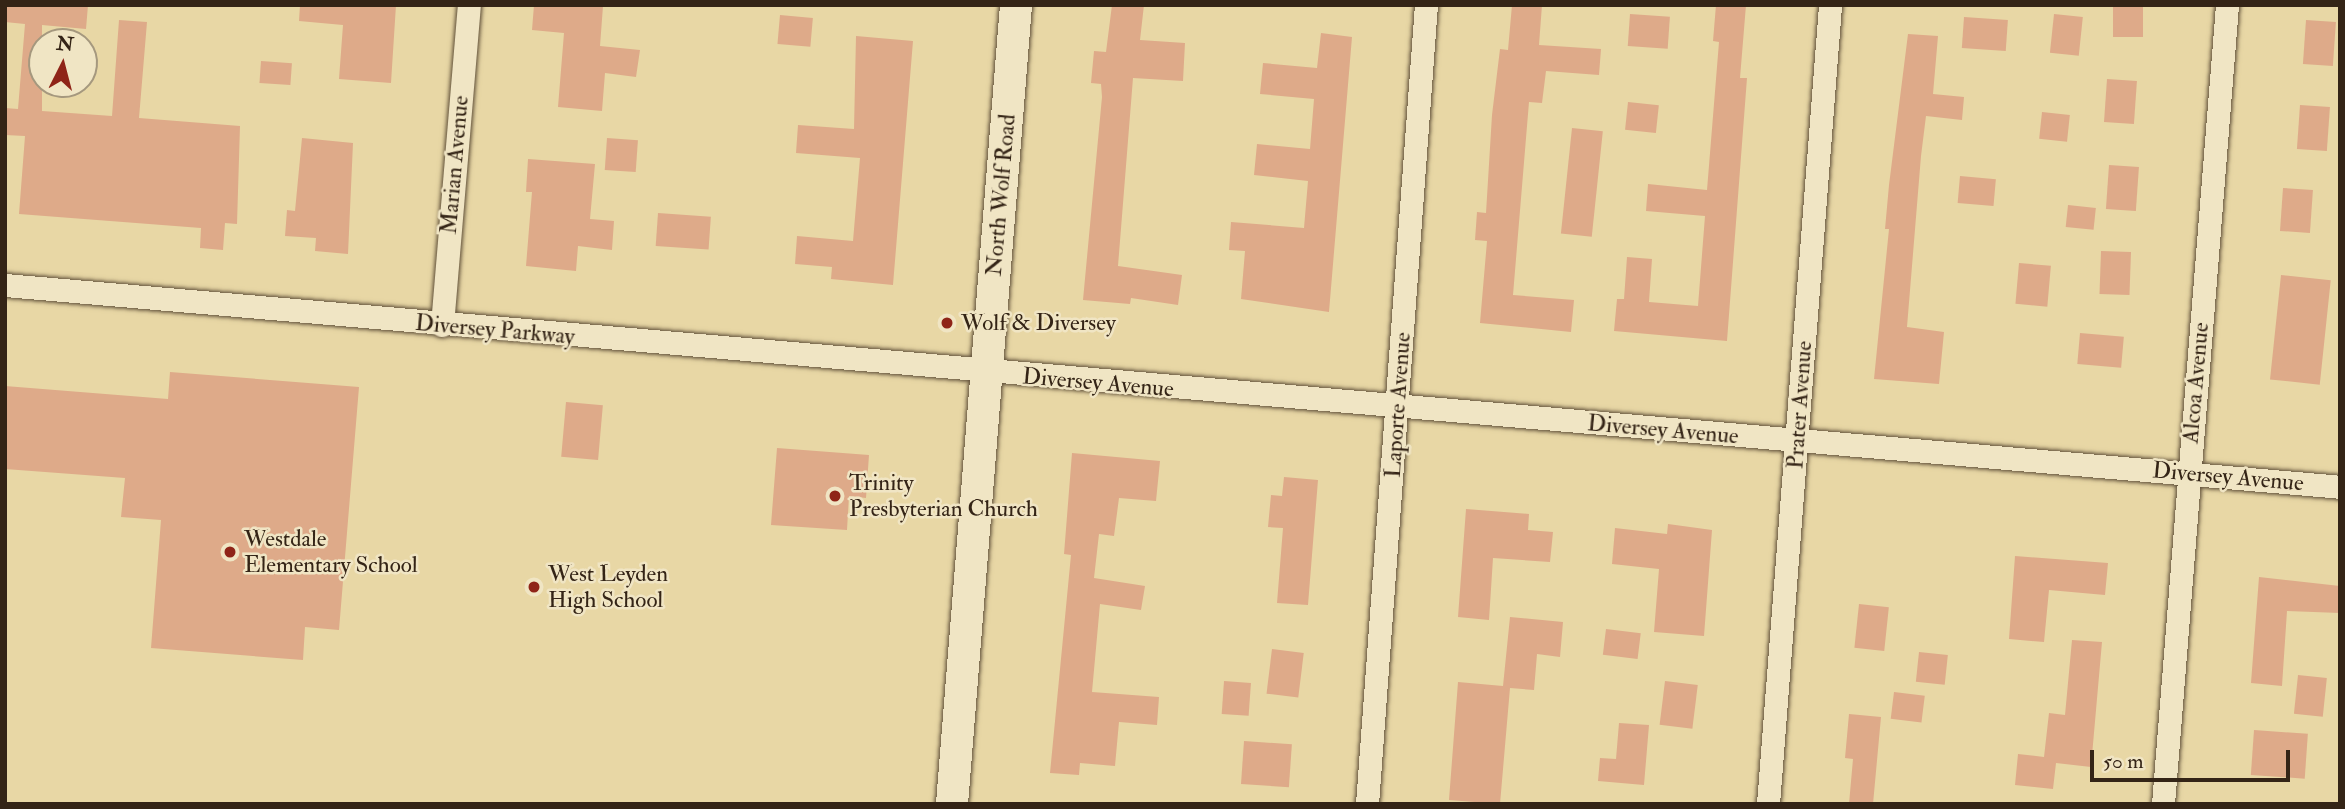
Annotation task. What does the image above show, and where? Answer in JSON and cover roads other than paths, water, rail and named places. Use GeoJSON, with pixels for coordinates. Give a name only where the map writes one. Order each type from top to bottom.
{"type":"FeatureCollection","features":[{"type":"Feature","properties":{"kind":"main road","name":"North Wolf Road"},"geometry":{"type":"LineString","coordinates":[[952,804],[1016,5]]}},
{"type":"Feature","properties":{"kind":"street","name":"Marian Avenue"},"geometry":{"type":"LineString","coordinates":[[442,325],[468,5]]}},
{"type":"Feature","properties":{"kind":"street","name":"Laporte Avenue"},"geometry":{"type":"LineString","coordinates":[[1367,804],[1426,5]]}},
{"type":"Feature","properties":{"kind":"street","name":"Prater Avenue"},"geometry":{"type":"LineString","coordinates":[[1768,804],[1830,5]]}},
{"type":"Feature","properties":{"kind":"street","name":"Alcoa Avenue"},"geometry":{"type":"LineString","coordinates":[[2163,804],[2227,5]]}},
{"type":"Feature","properties":{"kind":"street","name":"Diversey Parkway"},"geometry":{"type":"LineString","coordinates":[[5,285],[986,373]]}},
{"type":"Feature","properties":{"kind":"street","name":"Diversey Avenue"},"geometry":{"type":"LineString","coordinates":[[986,373],[2340,487]]}},
{"type":"Feature","properties":{"kind":"place","name":"Wolf & Diversey"},"geometry":{"type":"Point","coordinates":[947,323]}},
{"type":"Feature","properties":{"kind":"place","name":"Trinity Presbyterian Church"},"geometry":{"type":"Point","coordinates":[835,496]}},
{"type":"Feature","properties":{"kind":"place","name":"Westdale Elementary School"},"geometry":{"type":"Point","coordinates":[230,552]}},
{"type":"Feature","properties":{"kind":"place","name":"West Leyden High School"},"geometry":{"type":"Point","coordinates":[534,587]}}]}
